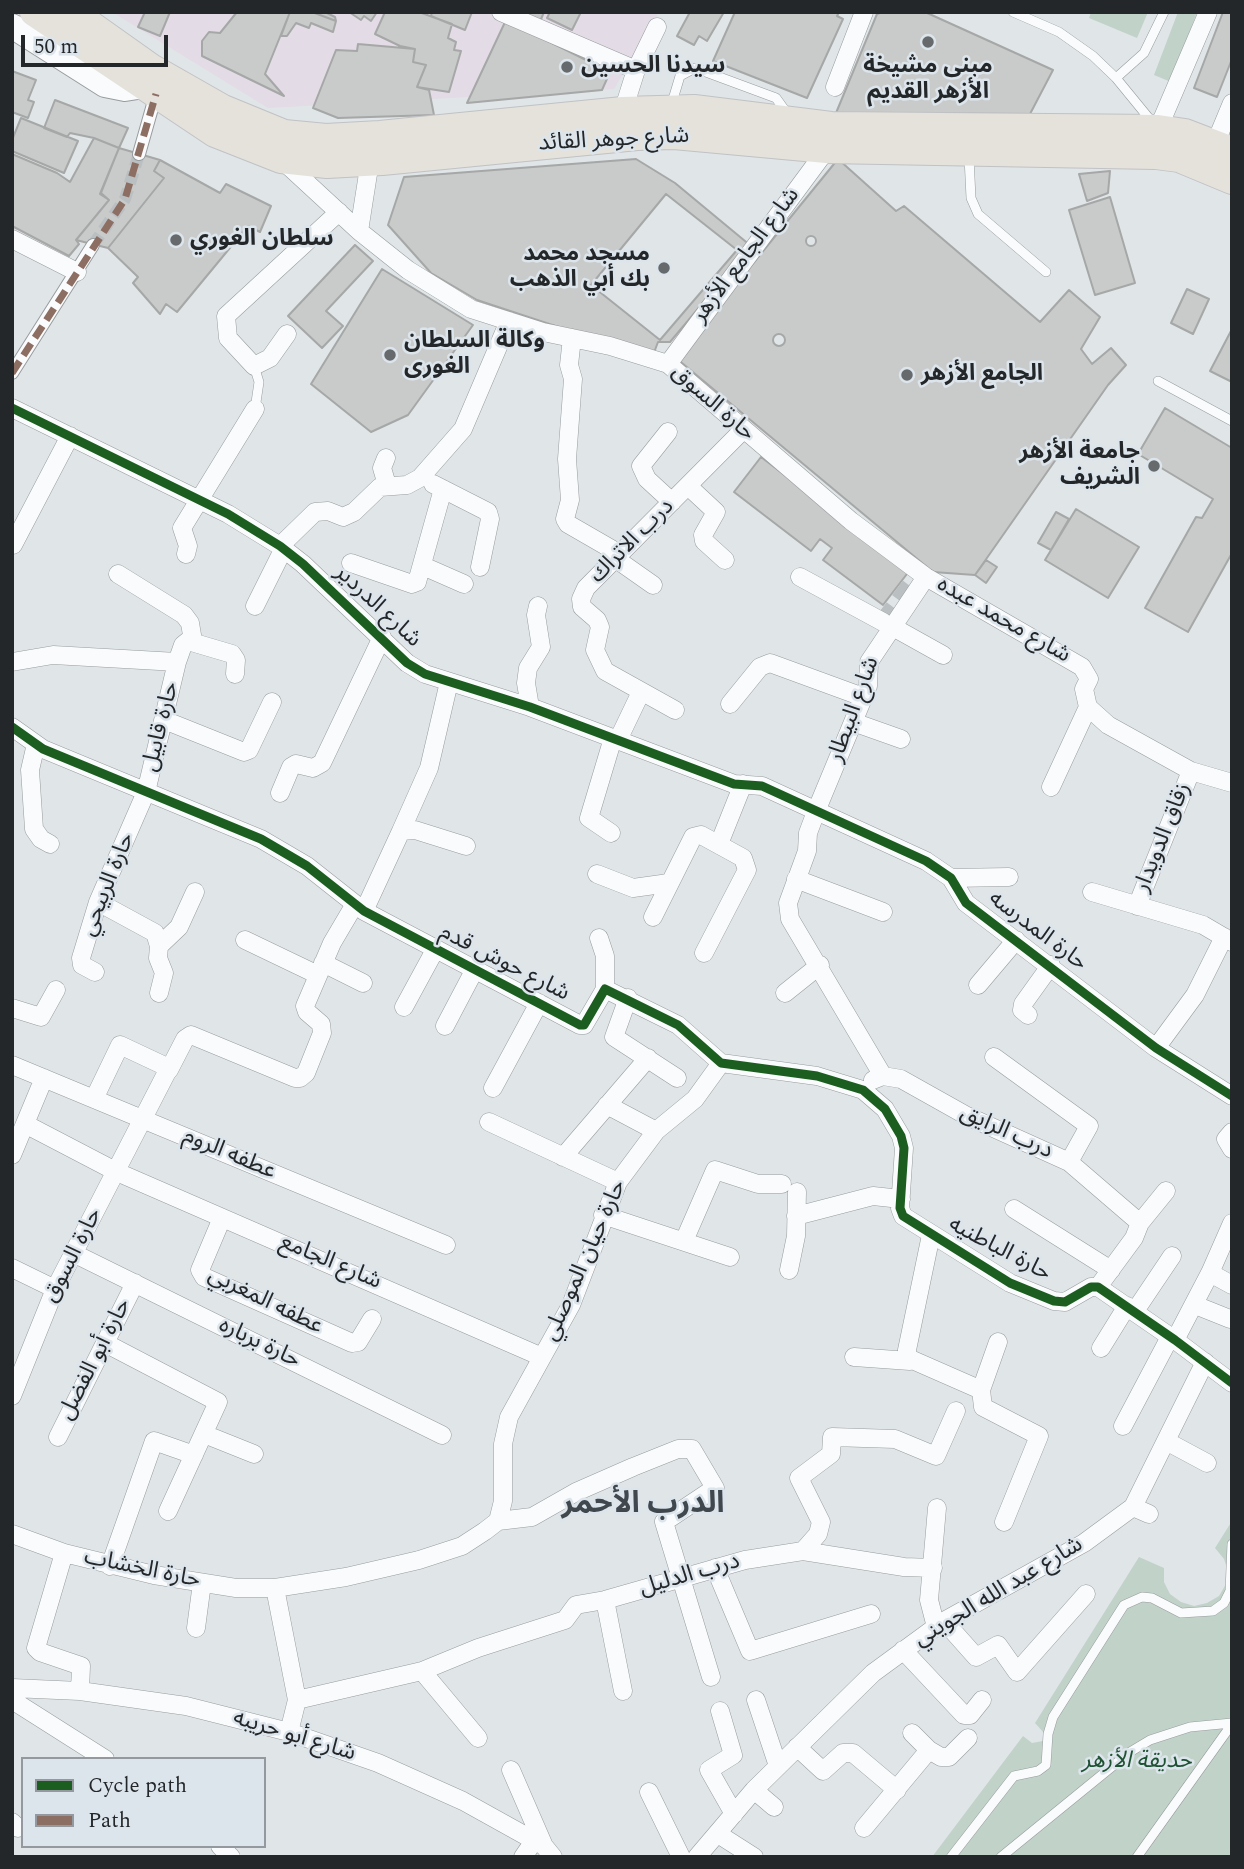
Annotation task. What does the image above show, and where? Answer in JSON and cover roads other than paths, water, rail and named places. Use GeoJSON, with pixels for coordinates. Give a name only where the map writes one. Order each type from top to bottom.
{"type":"FeatureCollection","features":[{"type":"Feature","properties":{"kind":"main road","name":"شارع جوهر القائد"},"geometry":{"type":"LineString","coordinates":[[34,12],[215,133],[281,159],[327,164],[637,135],[728,138],[827,149],[1156,155],[1179,158],[1232,180]]}},
{"type":"Feature","properties":{"kind":"main road","name":"شارع جوهر القائد"},"geometry":{"type":"LineString","coordinates":[[79,14],[150,68],[223,109],[284,134],[326,138],[380,135],[670,108],[862,127],[1158,129],[1185,133],[1223,148]]}},
{"type":"Feature","properties":{"kind":"main road"},"geometry":{"type":"LineString","coordinates":[[12,26],[106,85],[150,90]]}},
{"type":"Feature","properties":{"kind":"street"},"geometry":{"type":"LineString","coordinates":[[501,12],[636,70]]}},
{"type":"Feature","properties":{"kind":"street"},"geometry":{"type":"LineString","coordinates":[[835,87],[864,12]]}},
{"type":"Feature","properties":{"kind":"street"},"geometry":{"type":"LineString","coordinates":[[1158,129],[1208,12]]}},
{"type":"Feature","properties":{"kind":"street"},"geometry":{"type":"LineString","coordinates":[[623,111],[636,70],[657,27]]}},
{"type":"Feature","properties":{"kind":"street"},"geometry":{"type":"LineString","coordinates":[[139,154],[150,90]]}},
{"type":"Feature","properties":{"kind":"street"},"geometry":{"type":"LineString","coordinates":[[1223,148],[1232,103]]}},
{"type":"Feature","properties":{"kind":"street","name":"شارع الجامع الأزهر"},"geometry":{"type":"LineString","coordinates":[[668,363],[827,149]]}},
{"type":"Feature","properties":{"kind":"street","name":"حارة السوق"},"geometry":{"type":"LineString","coordinates":[[281,159],[359,231],[408,270],[471,309],[668,363],[850,521],[926,577]]}},
{"type":"Feature","properties":{"kind":"street"},"geometry":{"type":"LineString","coordinates":[[359,231],[370,161]]}},
{"type":"Feature","properties":{"kind":"street"},"geometry":{"type":"LineString","coordinates":[[287,334],[270,358],[254,366],[228,338],[226,316],[339,212]]}},
{"type":"Feature","properties":{"kind":"street"},"geometry":{"type":"LineString","coordinates":[[12,239],[77,272]]}},
{"type":"Feature","properties":{"kind":"street"},"geometry":{"type":"LineString","coordinates":[[12,373],[93,245]]}},
{"type":"Feature","properties":{"kind":"street"},"geometry":{"type":"LineString","coordinates":[[255,606],[281,548],[314,512],[348,516],[380,487],[407,485],[420,478],[463,429],[509,321]]}},
{"type":"Feature","properties":{"kind":"street"},"geometry":{"type":"LineString","coordinates":[[572,338],[569,365],[573,379],[567,459],[570,500],[565,519],[568,524],[618,556],[653,585]]}},
{"type":"Feature","properties":{"kind":"street","name":"شارع الدردير"},"geometry":{"type":"LineString","coordinates":[[12,408],[198,499],[281,548],[303,564],[407,663],[425,674],[530,707],[743,784],[762,786],[817,809]]}},
{"type":"Feature","properties":{"kind":"street"},"geometry":{"type":"LineString","coordinates":[[186,554],[188,546],[182,528],[255,409]]}},
{"type":"Feature","properties":{"kind":"street","name":"درب الاتراك"},"geometry":{"type":"LineString","coordinates":[[675,710],[605,671],[595,650],[600,627],[597,620],[582,607],[581,599],[586,588],[743,430]]}},
{"type":"Feature","properties":{"kind":"street"},"geometry":{"type":"LineString","coordinates":[[668,432],[641,466],[647,479],[672,502]]}},
{"type":"Feature","properties":{"kind":"street"},"geometry":{"type":"LineString","coordinates":[[13,545],[70,436]]}},
{"type":"Feature","properties":{"kind":"street"},"geometry":{"type":"LineString","coordinates":[[386,458],[382,468],[387,485]]}},
{"type":"Feature","properties":{"kind":"street"},"geometry":{"type":"LineString","coordinates":[[420,478],[488,512],[490,519],[480,567]]}},
{"type":"Feature","properties":{"kind":"street"},"geometry":{"type":"LineString","coordinates":[[688,486],[716,512],[703,535],[704,541],[725,560]]}},
{"type":"Feature","properties":{"kind":"street"},"geometry":{"type":"LineString","coordinates":[[351,563],[412,584],[420,579],[443,489]]}},
{"type":"Feature","properties":{"kind":"street"},"geometry":{"type":"LineString","coordinates":[[423,566],[464,584]]}},
{"type":"Feature","properties":{"kind":"street"},"geometry":{"type":"LineString","coordinates":[[118,574],[184,615],[190,623],[193,641]]}},
{"type":"Feature","properties":{"kind":"street"},"geometry":{"type":"LineString","coordinates":[[800,577],[943,655]]}},
{"type":"Feature","properties":{"kind":"street","name":"شارع البيطار"},"geometry":{"type":"LineString","coordinates":[[883,1076],[787,912],[817,809],[868,686],[866,669],[887,624],[926,577]]}},
{"type":"Feature","properties":{"kind":"street","name":"شارع محمد عبده"},"geometry":{"type":"LineString","coordinates":[[926,577],[1082,667],[1089,679],[1084,689],[1088,706]]}},
{"type":"Feature","properties":{"kind":"street"},"geometry":{"type":"LineString","coordinates":[[530,707],[526,682],[528,668],[541,647],[536,615],[538,606]]}},
{"type":"Feature","properties":{"kind":"street"},"geometry":{"type":"LineString","coordinates":[[280,793],[291,767],[296,764],[313,768],[322,764],[382,637]]}},
{"type":"Feature","properties":{"kind":"street"},"geometry":{"type":"LineString","coordinates":[[12,663],[53,655],[177,662],[185,642],[193,641],[232,654],[236,660],[234,674]]}},
{"type":"Feature","properties":{"kind":"street","name":"حارة قابيل"},"geometry":{"type":"LineString","coordinates":[[146,792],[177,662]]}},
{"type":"Feature","properties":{"kind":"street"},"geometry":{"type":"LineString","coordinates":[[730,704],[760,667],[770,663],[863,697]]}},
{"type":"Feature","properties":{"kind":"street"},"geometry":{"type":"LineString","coordinates":[[321,969],[360,907],[401,831],[429,768],[449,682]]}},
{"type":"Feature","properties":{"kind":"street"},"geometry":{"type":"LineString","coordinates":[[611,833],[591,823],[589,818],[616,739],[641,692]]}},
{"type":"Feature","properties":{"kind":"street"},"geometry":{"type":"LineString","coordinates":[[164,720],[244,752],[249,750],[272,702]]}},
{"type":"Feature","properties":{"kind":"street"},"geometry":{"type":"LineString","coordinates":[[1051,788],[1088,706],[1108,725],[1191,771],[1232,783]]}},
{"type":"Feature","properties":{"kind":"street"},"geometry":{"type":"LineString","coordinates":[[853,722],[901,739]]}},
{"type":"Feature","properties":{"kind":"street","name":"شارع حوش قدم"},"geometry":{"type":"LineString","coordinates":[[12,727],[36,744],[261,839],[307,866],[360,907],[435,950],[582,1025],[606,989],[678,1025],[721,1063]]}},
{"type":"Feature","properties":{"kind":"street"},"geometry":{"type":"LineString","coordinates":[[36,744],[30,770],[34,830],[41,839],[50,844]]}},
{"type":"Feature","properties":{"kind":"street","name":"زقاق الدويدار"},"geometry":{"type":"LineString","coordinates":[[1137,906],[1191,771]]}},
{"type":"Feature","properties":{"kind":"street"},"geometry":{"type":"LineString","coordinates":[[719,844],[743,784]]}},
{"type":"Feature","properties":{"kind":"street","name":"حارة الربيحي"},"geometry":{"type":"LineString","coordinates":[[95,972],[82,965],[81,958],[98,902],[135,824],[146,792]]}},
{"type":"Feature","properties":{"kind":"street","name":"حارة المدرسه"},"geometry":{"type":"LineString","coordinates":[[817,809],[926,861],[951,878],[966,903],[1051,965],[1156,1048],[1232,1096]]}},
{"type":"Feature","properties":{"kind":"street"},"geometry":{"type":"LineString","coordinates":[[401,831],[415,830],[466,846]]}},
{"type":"Feature","properties":{"kind":"street"},"geometry":{"type":"LineString","coordinates":[[653,917],[693,836],[701,835],[743,858],[747,870],[704,953]]}},
{"type":"Feature","properties":{"kind":"street"},"geometry":{"type":"LineString","coordinates":[[597,874],[633,888],[670,883]]}},
{"type":"Feature","properties":{"kind":"street"},"geometry":{"type":"LineString","coordinates":[[951,878],[1009,877]]}},
{"type":"Feature","properties":{"kind":"street"},"geometry":{"type":"LineString","coordinates":[[796,879],[883,912]]}},
{"type":"Feature","properties":{"kind":"street"},"geometry":{"type":"LineString","coordinates":[[159,946],[179,927],[195,892]]}},
{"type":"Feature","properties":{"kind":"street"},"geometry":{"type":"LineString","coordinates":[[1092,892],[1203,925],[1228,940],[1195,995],[1156,1048]]}},
{"type":"Feature","properties":{"kind":"street"},"geometry":{"type":"LineString","coordinates":[[98,902],[155,933],[159,946],[158,958],[164,973],[159,993]]}},
{"type":"Feature","properties":{"kind":"street"},"geometry":{"type":"LineString","coordinates":[[599,938],[605,956],[606,989]]}},
{"type":"Feature","properties":{"kind":"street"},"geometry":{"type":"LineString","coordinates":[[245,940],[363,983]]}},
{"type":"Feature","properties":{"kind":"street"},"geometry":{"type":"LineString","coordinates":[[978,985],[1016,940]]}},
{"type":"Feature","properties":{"kind":"street"},"geometry":{"type":"LineString","coordinates":[[404,1007],[435,950]]}},
{"type":"Feature","properties":{"kind":"street"},"geometry":{"type":"LineString","coordinates":[[785,993],[820,965]]}},
{"type":"Feature","properties":{"kind":"street"},"geometry":{"type":"LineString","coordinates":[[1028,1015],[1022,1010],[1023,1004],[1051,965]]}},
{"type":"Feature","properties":{"kind":"street","name":"حارة السوق"},"geometry":{"type":"LineString","coordinates":[[12,1396],[55,1290],[185,1039],[191,1035],[295,1078],[300,1077],[306,1073],[322,1033],[321,1024],[307,1012],[305,1006],[321,969]]}},
{"type":"Feature","properties":{"kind":"street"},"geometry":{"type":"LineString","coordinates":[[445,1026],[475,970]]}},
{"type":"Feature","properties":{"kind":"street"},"geometry":{"type":"LineString","coordinates":[[12,1008],[41,1017],[56,990]]}},
{"type":"Feature","properties":{"kind":"street"},"geometry":{"type":"LineString","coordinates":[[628,998],[613,1035],[677,1077]]}},
{"type":"Feature","properties":{"kind":"street"},"geometry":{"type":"LineString","coordinates":[[493,1088],[539,1003]]}},
{"type":"Feature","properties":{"kind":"street"},"geometry":{"type":"LineString","coordinates":[[94,1099],[120,1045],[166,1066],[169,1070]]}},
{"type":"Feature","properties":{"kind":"street"},"geometry":{"type":"LineString","coordinates":[[563,1157],[648,1058]]}},
{"type":"Feature","properties":{"kind":"street"},"geometry":{"type":"LineString","coordinates":[[994,1058],[1089,1126],[1069,1163]]}},
{"type":"Feature","properties":{"kind":"street"},"geometry":{"type":"LineString","coordinates":[[721,1063],[817,1076],[863,1090],[885,1109],[901,1136],[904,1148],[901,1199],[873,1196],[796,1216]]}},
{"type":"Feature","properties":{"kind":"street","name":"حارة حيان الموصلي"},"geometry":{"type":"LineString","coordinates":[[498,1521],[505,1488],[504,1433],[509,1417],[571,1305],[603,1215],[618,1182],[656,1131],[695,1099],[721,1063]]}},
{"type":"Feature","properties":{"kind":"street","name":"عطفه الروم"},"geometry":{"type":"LineString","coordinates":[[12,1065],[446,1245]]}},
{"type":"Feature","properties":{"kind":"street"},"geometry":{"type":"LineString","coordinates":[[863,1090],[870,1082],[883,1076]]}},
{"type":"Feature","properties":{"kind":"street","name":"درب الرايق"},"geometry":{"type":"LineString","coordinates":[[883,1076],[901,1079],[967,1116],[1069,1163],[1140,1223]]}},
{"type":"Feature","properties":{"kind":"street"},"geometry":{"type":"LineString","coordinates":[[12,1155],[44,1078]]}},
{"type":"Feature","properties":{"kind":"street"},"geometry":{"type":"LineString","coordinates":[[607,1105],[656,1131]]}},
{"type":"Feature","properties":{"kind":"street"},"geometry":{"type":"LineString","coordinates":[[488,1122],[618,1182]]}},
{"type":"Feature","properties":{"kind":"street","name":"شارع الجامع"},"geometry":{"type":"LineString","coordinates":[[25,1124],[117,1172],[542,1357]]}},
{"type":"Feature","properties":{"kind":"street"},"geometry":{"type":"LineString","coordinates":[[1232,1132],[1226,1139],[1232,1149]]}},
{"type":"Feature","properties":{"kind":"street"},"geometry":{"type":"LineString","coordinates":[[684,1241],[715,1170],[758,1184],[790,1188],[796,1216],[789,1270]]}},
{"type":"Feature","properties":{"kind":"street"},"geometry":{"type":"LineString","coordinates":[[1166,1191],[1140,1223],[1134,1238],[1098,1287],[1173,1338],[1232,1383]]}},
{"type":"Feature","properties":{"kind":"street","name":"حارة الباطنيه"},"geometry":{"type":"LineString","coordinates":[[901,1199],[903,1216],[1010,1283],[1054,1301],[1065,1302],[1091,1287],[1098,1287]]}},
{"type":"Feature","properties":{"kind":"street"},"geometry":{"type":"LineString","coordinates":[[1014,1209],[1111,1270]]}},
{"type":"Feature","properties":{"kind":"street"},"geometry":{"type":"LineString","coordinates":[[603,1215],[730,1257]]}},
{"type":"Feature","properties":{"kind":"street","name":"عطفه المغربي"},"geometry":{"type":"LineString","coordinates":[[222,1218],[200,1270],[204,1277],[354,1343],[358,1342],[372,1320]]}},
{"type":"Feature","properties":{"kind":"street"},"geometry":{"type":"LineString","coordinates":[[1123,1426],[1195,1304],[1232,1223]]}},
{"type":"Feature","properties":{"kind":"street"},"geometry":{"type":"LineString","coordinates":[[910,1361],[906,1350],[931,1235]]}},
{"type":"Feature","properties":{"kind":"street","name":"حارة برباره"},"geometry":{"type":"LineString","coordinates":[[75,1254],[442,1434]]}},
{"type":"Feature","properties":{"kind":"street"},"geometry":{"type":"LineString","coordinates":[[1101,1348],[1172,1256]]}},
{"type":"Feature","properties":{"kind":"street"},"geometry":{"type":"LineString","coordinates":[[12,1268],[55,1290]]}},
{"type":"Feature","properties":{"kind":"street"},"geometry":{"type":"LineString","coordinates":[[1210,1273],[1232,1285]]}},
{"type":"Feature","properties":{"kind":"street","name":"حارة أبو الفضل"},"geometry":{"type":"LineString","coordinates":[[58,1437],[135,1283]]}},
{"type":"Feature","properties":{"kind":"street"},"geometry":{"type":"LineString","coordinates":[[1195,1304],[1230,1319]]}},
{"type":"Feature","properties":{"kind":"street"},"geometry":{"type":"LineString","coordinates":[[998,1342],[981,1390],[983,1407],[1039,1436],[1004,1522]]}},
{"type":"Feature","properties":{"kind":"street"},"geometry":{"type":"LineString","coordinates":[[105,1343],[215,1399],[217,1406],[168,1511]]}},
{"type":"Feature","properties":{"kind":"street"},"geometry":{"type":"LineString","coordinates":[[854,1357],[910,1361],[981,1390]]}},
{"type":"Feature","properties":{"kind":"street","name":"شارع عبد الله الجويني"},"geometry":{"type":"LineString","coordinates":[[697,1857],[754,1790],[873,1673],[902,1650],[940,1624],[1141,1511],[1166,1441],[1205,1362]]}},
{"type":"Feature","properties":{"kind":"street"},"geometry":{"type":"LineString","coordinates":[[803,1551],[818,1534],[821,1522],[799,1482],[801,1474],[831,1454],[832,1437],[880,1441],[895,1439],[939,1455],[956,1411]]}},
{"type":"Feature","properties":{"kind":"street"},"geometry":{"type":"LineString","coordinates":[[880,1441],[885,1422]]}},
{"type":"Feature","properties":{"kind":"street"},"geometry":{"type":"LineString","coordinates":[[204,1434],[254,1454]]}},
{"type":"Feature","properties":{"kind":"street"},"geometry":{"type":"LineString","coordinates":[[110,1566],[154,1441],[194,1455]]}},
{"type":"Feature","properties":{"kind":"street"},"geometry":{"type":"LineString","coordinates":[[1166,1441],[1207,1463]]}},
{"type":"Feature","properties":{"kind":"street"},"geometry":{"type":"LineString","coordinates":[[289,1732],[297,1700],[275,1588],[346,1577],[419,1560],[462,1546],[498,1521],[532,1517],[576,1492],[678,1449],[688,1448],[715,1488],[665,1519],[711,1677]]}},
{"type":"Feature","properties":{"kind":"street"},"geometry":{"type":"LineString","coordinates":[[937,1508],[929,1600],[940,1624],[976,1657],[998,1645],[1017,1672],[1086,1594]]}},
{"type":"Feature","properties":{"kind":"street","name":"حارة الخشاب"},"geometry":{"type":"LineString","coordinates":[[12,1534],[110,1566],[202,1583],[275,1588]]}},
{"type":"Feature","properties":{"kind":"street","name":"درب الدليل"},"geometry":{"type":"LineString","coordinates":[[297,1700],[422,1671],[565,1620],[576,1605],[605,1600],[715,1568],[803,1551],[904,1567],[933,1568]]}},
{"type":"Feature","properties":{"kind":"street"},"geometry":{"type":"LineString","coordinates":[[64,1553],[36,1648],[40,1652],[81,1666],[80,1691]]}},
{"type":"Feature","properties":{"kind":"street"},"geometry":{"type":"LineString","coordinates":[[715,1568],[748,1648],[757,1650],[871,1614]]}},
{"type":"Feature","properties":{"kind":"street"},"geometry":{"type":"LineString","coordinates":[[196,1628],[202,1583]]}},
{"type":"Feature","properties":{"kind":"street"},"geometry":{"type":"LineString","coordinates":[[605,1600],[623,1691]]}},
{"type":"Feature","properties":{"kind":"street"},"geometry":{"type":"LineString","coordinates":[[902,1650],[964,1715],[970,1715],[982,1700]]}},
{"type":"Feature","properties":{"kind":"street"},"geometry":{"type":"LineString","coordinates":[[422,1671],[478,1738]]}},
{"type":"Feature","properties":{"kind":"street","name":"شارع أبو حريبه"},"geometry":{"type":"LineString","coordinates":[[12,1688],[80,1691],[186,1706],[289,1732],[390,1768],[463,1801],[544,1848]]}},
{"type":"Feature","properties":{"kind":"street"},"geometry":{"type":"LineString","coordinates":[[12,1700],[102,1757]]}},
{"type":"Feature","properties":{"kind":"street"},"geometry":{"type":"LineString","coordinates":[[756,1700],[778,1766]]}},
{"type":"Feature","properties":{"kind":"street"},"geometry":{"type":"LineString","coordinates":[[720,1711],[733,1755],[709,1770],[734,1814]]}},
{"type":"Feature","properties":{"kind":"street"},"geometry":{"type":"LineString","coordinates":[[912,1733],[929,1750],[949,1757],[968,1738]]}},
{"type":"Feature","properties":{"kind":"street"},"geometry":{"type":"LineString","coordinates":[[797,1747],[823,1771],[843,1753],[853,1753],[897,1790]]}},
{"type":"Feature","properties":{"kind":"street"},"geometry":{"type":"LineString","coordinates":[[864,1828],[929,1750]]}},
{"type":"Feature","properties":{"kind":"street"},"geometry":{"type":"LineString","coordinates":[[511,1770],[544,1848],[523,1857]]}},
{"type":"Feature","properties":{"kind":"street"},"geometry":{"type":"LineString","coordinates":[[754,1790],[774,1807]]}},
{"type":"Feature","properties":{"kind":"street"},"geometry":{"type":"LineString","coordinates":[[649,1792],[681,1857]]}},
{"type":"Feature","properties":{"kind":"street"},"geometry":{"type":"LineString","coordinates":[[718,1834],[754,1857]]}},
{"type":"Feature","properties":{"kind":"lane"},"geometry":{"type":"LineString","coordinates":[[1013,12],[1059,32],[1093,56],[1116,78],[1158,129]]}},
{"type":"Feature","properties":{"kind":"lane"},"geometry":{"type":"LineString","coordinates":[[1116,78],[1144,53],[1164,12]]}},
{"type":"Feature","properties":{"kind":"lane"},"geometry":{"type":"LineString","coordinates":[[670,108],[680,76],[695,68],[776,98],[791,121]]}},
{"type":"Feature","properties":{"kind":"lane"},"geometry":{"type":"LineString","coordinates":[[969,152],[973,206],[1046,272]]}},
{"type":"Feature","properties":{"kind":"lane"},"geometry":{"type":"LineString","coordinates":[[254,366],[260,382],[255,409]]}},
{"type":"Feature","properties":{"kind":"lane"},"geometry":{"type":"LineString","coordinates":[[1157,381],[1232,421]]}},
{"type":"Feature","properties":{"kind":"lane"},"geometry":{"type":"LineString","coordinates":[[951,1857],[1014,1776],[1038,1771],[1046,1765],[1049,1755],[1048,1734],[1053,1717],[1124,1605],[1142,1597],[1152,1598],[1181,1613],[1213,1611],[1224,1603],[1230,1591],[1232,1544]]}},
{"type":"Feature","properties":{"kind":"lane"},"geometry":{"type":"LineString","coordinates":[[1001,1857],[1130,1752],[1150,1740],[1190,1727],[1232,1723]]}},
{"type":"Feature","properties":{"kind":"lane"},"geometry":{"type":"LineString","coordinates":[[1137,1857],[1232,1723]]}},
{"type":"Feature","properties":{"kind":"tunnel"},"geometry":{"type":"LineString","coordinates":[[93,245],[125,199],[139,154]]}},
{"type":"Feature","properties":{"kind":"tunnel"},"geometry":{"type":"LineString","coordinates":[[883,622],[916,578]]}},
{"type":"Feature","properties":{"kind":"place","name":"مبنى مشيخة الأزهر القديم"},"geometry":{"type":"Point","coordinates":[928,42]}},
{"type":"Feature","properties":{"kind":"place","name":"سيدنا الحسين"},"geometry":{"type":"Point","coordinates":[567,67]}},
{"type":"Feature","properties":{"kind":"place","name":"سلطان الغوري"},"geometry":{"type":"Point","coordinates":[176,240]}},
{"type":"Feature","properties":{"kind":"place","name":"مسجد محمد بك أبي الذهب"},"geometry":{"type":"Point","coordinates":[664,268]}},
{"type":"Feature","properties":{"kind":"place","name":"وكالة السلطان الغورى"},"geometry":{"type":"Point","coordinates":[390,355]}},
{"type":"Feature","properties":{"kind":"place","name":"الجامع الأزهر"},"geometry":{"type":"Point","coordinates":[907,375]}},
{"type":"Feature","properties":{"kind":"place","name":"جامعة الأزهر الشريف"},"geometry":{"type":"Point","coordinates":[1154,466]}},
{"type":"Feature","properties":{"kind":"district","name":"الدرب الأحمر"},"geometry":{"type":"Point","coordinates":[643,1506]}},
{"type":"Feature","properties":{"kind":"park label","name":"حديقة الأزهر"},"geometry":{"type":"Point","coordinates":[1137,1762]}}]}
